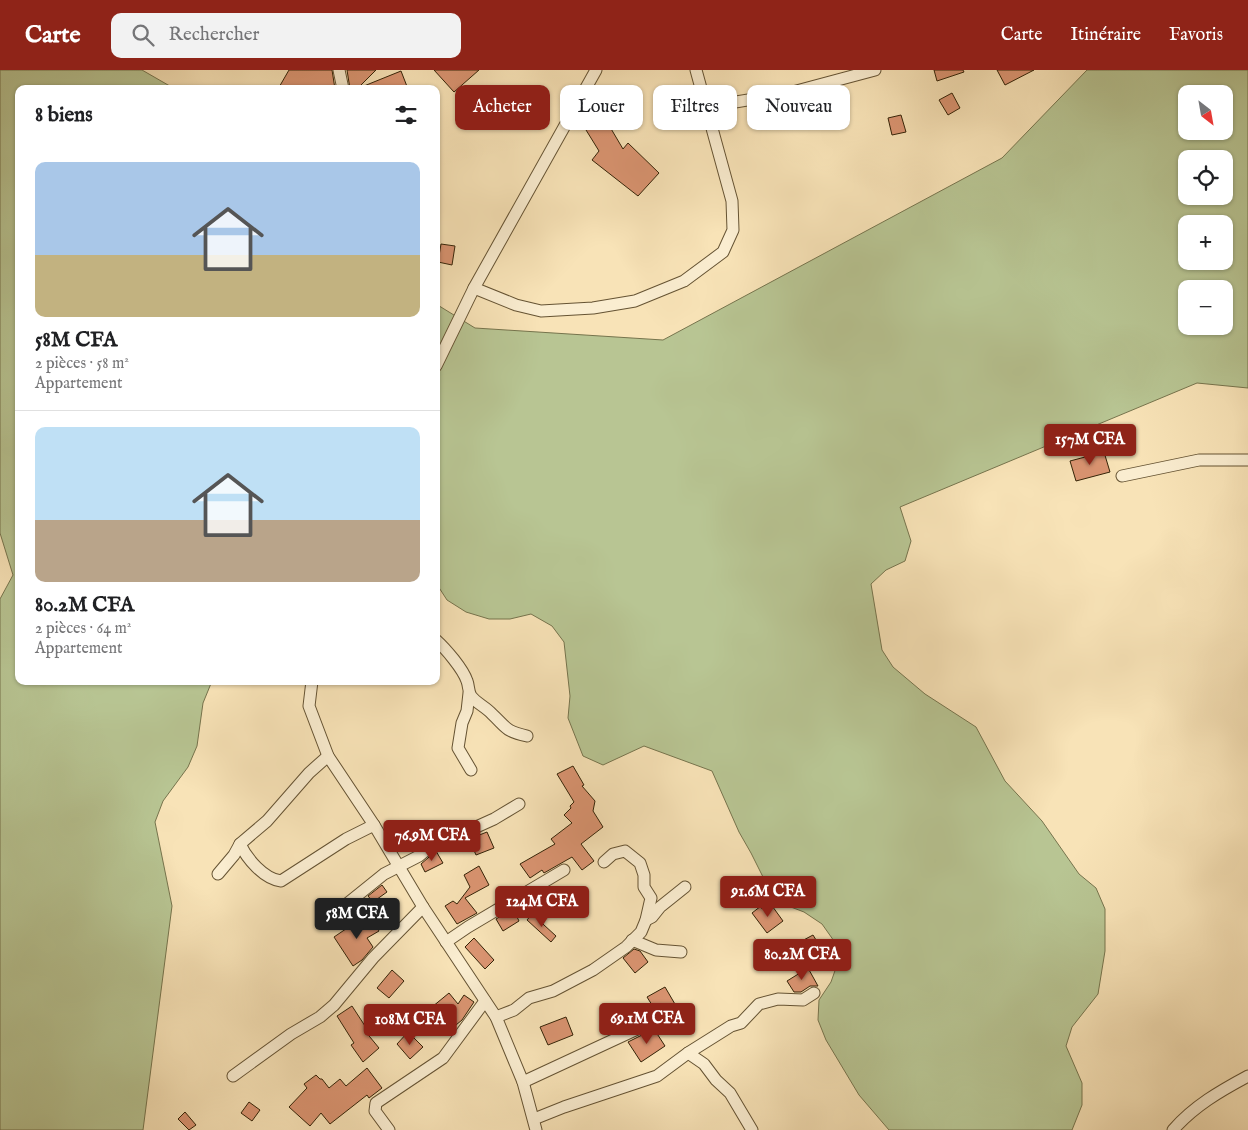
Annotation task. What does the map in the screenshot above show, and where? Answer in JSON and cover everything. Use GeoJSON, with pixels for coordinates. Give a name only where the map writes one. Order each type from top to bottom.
{"type":"FeatureCollection","features":[{"type":"Feature","properties":{"kind":"street"},"geometry":{"type":"LineString","coordinates":[[340,70],[342,85]]}},
{"type":"Feature","properties":{"kind":"street"},"geometry":{"type":"LineString","coordinates":[[440,358],[474,288],[596,70]]}},
{"type":"Feature","properties":{"kind":"street"},"geometry":{"type":"LineString","coordinates":[[696,70],[700,85]]}},
{"type":"Feature","properties":{"kind":"street"},"geometry":{"type":"LineString","coordinates":[[737,102],[789,93],[852,73],[875,70]]}},
{"type":"Feature","properties":{"kind":"street"},"geometry":{"type":"LineString","coordinates":[[474,288],[516,305],[541,311],[593,308],[635,301],[684,281],[723,252],[733,230],[732,200],[712,130]]}},
{"type":"Feature","properties":{"kind":"street"},"geometry":{"type":"LineString","coordinates":[[1122,476],[1198,460],[1248,460]]}},
{"type":"Feature","properties":{"kind":"street"},"geometry":{"type":"LineString","coordinates":[[440,645],[462,670],[467,680],[469,693],[467,711],[462,722],[458,748],[471,770]]}},
{"type":"Feature","properties":{"kind":"street"},"geometry":{"type":"LineString","coordinates":[[312,685],[309,706],[328,756],[374,825],[423,907],[496,1017],[523,1082],[535,1124],[564,1107],[657,1076],[688,1053],[731,1026],[741,1023],[759,1004],[778,999],[803,1000],[814,993]]}},
{"type":"Feature","properties":{"kind":"street"},"geometry":{"type":"LineString","coordinates":[[469,693],[504,728],[527,736]]}},
{"type":"Feature","properties":{"kind":"street"},"geometry":{"type":"LineString","coordinates":[[218,874],[234,855],[240,844],[267,821],[309,773],[328,756]]}},
{"type":"Feature","properties":{"kind":"street"},"geometry":{"type":"LineString","coordinates":[[348,903],[384,874],[398,865],[419,856],[436,842],[494,819],[519,804]]}},
{"type":"Feature","properties":{"kind":"street"},"geometry":{"type":"LineString","coordinates":[[240,844],[243,851],[264,874],[281,881],[346,839],[374,825]]}},
{"type":"Feature","properties":{"kind":"street"},"geometry":{"type":"LineString","coordinates":[[496,1017],[514,1010],[529,998],[553,992],[593,970],[626,947],[641,932],[651,898],[644,887],[644,875],[640,863],[625,851],[613,854],[604,862]]}},
{"type":"Feature","properties":{"kind":"street"},"geometry":{"type":"LineString","coordinates":[[446,942],[564,870]]}},
{"type":"Feature","properties":{"kind":"street"},"geometry":{"type":"LineString","coordinates":[[646,920],[652,917],[660,907],[685,887]]}},
{"type":"Feature","properties":{"kind":"street"},"geometry":{"type":"LineString","coordinates":[[232,1076],[284,1039],[320,1017],[334,1005],[373,958],[423,907]]}},
{"type":"Feature","properties":{"kind":"street"},"geometry":{"type":"LineString","coordinates":[[632,940],[656,950],[681,952]]}},
{"type":"Feature","properties":{"kind":"street"},"geometry":{"type":"LineString","coordinates":[[389,1130],[375,1110],[376,1102],[443,1058],[485,1000]]}},
{"type":"Feature","properties":{"kind":"street"},"geometry":{"type":"LineString","coordinates":[[523,1082],[650,1023]]}},
{"type":"Feature","properties":{"kind":"street"},"geometry":{"type":"LineString","coordinates":[[688,1053],[704,1064],[730,1093],[752,1130]]}},
{"type":"Feature","properties":{"kind":"street"},"geometry":{"type":"LineString","coordinates":[[1173,1130],[1185,1116],[1202,1102],[1248,1076]]}},
{"type":"Feature","properties":{"kind":"green space"},"geometry":{"type":"Polygon","coordinates":[[[0,70],[142,70],[168,85],[15,85],[15,685],[210,685],[203,703],[197,746],[188,767],[163,801],[155,822],[172,906],[143,1130],[0,1130],[0,599],[13,575],[0,533],[0,70]]]}},
{"type":"Feature","properties":{"kind":"green space"},"geometry":{"type":"Polygon","coordinates":[[[1087,70],[1248,70],[1248,388],[1197,383],[900,507],[911,541],[905,561],[886,570],[871,584],[882,650],[893,667],[925,694],[976,727],[1005,781],[1042,821],[1079,874],[1096,888],[1105,909],[1105,951],[1098,994],[1072,1027],[1066,1046],[1082,1083],[1082,1105],[1072,1130],[889,1130],[859,1095],[826,1040],[818,1020],[819,1000],[831,982],[838,962],[834,941],[822,924],[804,912],[783,904],[769,889],[739,832],[712,771],[644,746],[603,765],[583,756],[568,718],[570,696],[564,642],[552,626],[531,614],[510,619],[489,619],[466,612],[447,600],[440,589],[440,306],[475,328],[663,340],[1002,158],[1087,70]]]}},
{"type":"Feature","properties":{"kind":"building"},"geometry":{"type":"Polygon","coordinates":[[[289,70],[332,70],[334,85],[280,85],[289,70]]]}},
{"type":"Feature","properties":{"kind":"building"},"geometry":{"type":"Polygon","coordinates":[[[347,70],[376,70],[361,85],[349,85],[347,70]]]}},
{"type":"Feature","properties":{"kind":"building"},"geometry":{"type":"Polygon","coordinates":[[[434,70],[479,70],[462,85],[455,85],[454,92],[434,70]]]}},
{"type":"Feature","properties":{"kind":"building"},"geometry":{"type":"Polygon","coordinates":[[[934,70],[963,70],[964,72],[937,81],[934,70]]]}},
{"type":"Feature","properties":{"kind":"building"},"geometry":{"type":"Polygon","coordinates":[[[997,70],[1034,70],[1005,85],[997,70]]]}},
{"type":"Feature","properties":{"kind":"building"},"geometry":{"type":"Polygon","coordinates":[[[401,71],[406,85],[366,85],[401,71]]]}},
{"type":"Feature","properties":{"kind":"building"},"geometry":{"type":"Polygon","coordinates":[[[952,93],[960,108],[948,115],[939,100],[952,93]]]}},
{"type":"Feature","properties":{"kind":"building"},"geometry":{"type":"Polygon","coordinates":[[[901,115],[906,132],[892,135],[888,118],[901,115]]]}},
{"type":"Feature","properties":{"kind":"building"},"geometry":{"type":"Polygon","coordinates":[[[586,130],[612,130],[623,149],[628,143],[659,173],[638,196],[592,160],[599,151],[586,130]]]}},
{"type":"Feature","properties":{"kind":"building"},"geometry":{"type":"Polygon","coordinates":[[[441,244],[455,246],[452,265],[440,262],[441,244]]]}},
{"type":"Feature","properties":{"kind":"building"},"geometry":{"type":"Polygon","coordinates":[[[1104,452],[1110,472],[1076,481],[1070,461],[1104,452]]]}},
{"type":"Feature","properties":{"kind":"building"},"geometry":{"type":"Polygon","coordinates":[[[573,766],[584,785],[582,786],[595,801],[593,811],[603,827],[581,844],[594,861],[582,870],[572,857],[544,873],[542,870],[530,878],[520,864],[555,844],[551,839],[572,823],[564,815],[574,802],[557,774],[573,766]]]}},
{"type":"Feature","properties":{"kind":"building"},"geometry":{"type":"Polygon","coordinates":[[[487,832],[494,848],[476,855],[469,839],[487,832]]]}},
{"type":"Feature","properties":{"kind":"building"},"geometry":{"type":"Polygon","coordinates":[[[436,851],[443,863],[425,872],[421,864],[436,851]]]}},
{"type":"Feature","properties":{"kind":"building"},"geometry":{"type":"Polygon","coordinates":[[[479,866],[489,885],[465,898],[477,913],[457,924],[445,906],[453,901],[457,904],[470,887],[464,875],[479,866]]]}},
{"type":"Feature","properties":{"kind":"building"},"geometry":{"type":"Polygon","coordinates":[[[382,885],[387,892],[373,902],[368,896],[382,885]]]}},
{"type":"Feature","properties":{"kind":"building"},"geometry":{"type":"Polygon","coordinates":[[[770,903],[783,921],[767,933],[752,913],[761,906],[762,909],[770,903]]]}},
{"type":"Feature","properties":{"kind":"building"},"geometry":{"type":"Polygon","coordinates":[[[513,909],[519,921],[503,931],[496,919],[513,909]]]}},
{"type":"Feature","properties":{"kind":"building"},"geometry":{"type":"Polygon","coordinates":[[[368,914],[379,931],[367,938],[373,947],[362,960],[353,966],[334,937],[368,914]]]}},
{"type":"Feature","properties":{"kind":"building"},"geometry":{"type":"Polygon","coordinates":[[[532,914],[556,936],[551,942],[527,920],[532,914]]]}},
{"type":"Feature","properties":{"kind":"building"},"geometry":{"type":"Polygon","coordinates":[[[813,935],[821,948],[815,951],[817,953],[806,959],[798,943],[813,935]]]}},
{"type":"Feature","properties":{"kind":"building"},"geometry":{"type":"Polygon","coordinates":[[[474,938],[494,960],[485,969],[465,947],[474,938]]]}},
{"type":"Feature","properties":{"kind":"building"},"geometry":{"type":"Polygon","coordinates":[[[634,949],[640,951],[648,962],[635,973],[623,958],[634,949]]]}},
{"type":"Feature","properties":{"kind":"building"},"geometry":{"type":"Polygon","coordinates":[[[808,968],[818,986],[810,986],[801,992],[794,992],[787,981],[808,968]]]}},
{"type":"Feature","properties":{"kind":"building"},"geometry":{"type":"Polygon","coordinates":[[[392,970],[404,981],[389,998],[377,988],[392,970]]]}},
{"type":"Feature","properties":{"kind":"building"},"geometry":{"type":"Polygon","coordinates":[[[665,987],[679,1011],[662,1021],[647,997],[665,987]]]}},
{"type":"Feature","properties":{"kind":"building"},"geometry":{"type":"Polygon","coordinates":[[[449,993],[458,1004],[464,995],[474,1002],[462,1020],[450,1030],[432,1007],[449,993]]]}},
{"type":"Feature","properties":{"kind":"building"},"geometry":{"type":"Polygon","coordinates":[[[352,1006],[367,1029],[365,1031],[379,1048],[363,1062],[351,1045],[354,1043],[337,1016],[352,1006]]]}},
{"type":"Feature","properties":{"kind":"building"},"geometry":{"type":"Polygon","coordinates":[[[566,1017],[573,1035],[548,1045],[540,1027],[566,1017]]]}},
{"type":"Feature","properties":{"kind":"building"},"geometry":{"type":"Polygon","coordinates":[[[654,1029],[665,1046],[641,1062],[628,1042],[654,1029]]]}},
{"type":"Feature","properties":{"kind":"building"},"geometry":{"type":"Polygon","coordinates":[[[408,1032],[423,1047],[410,1059],[397,1044],[408,1032]]]}},
{"type":"Feature","properties":{"kind":"building"},"geometry":{"type":"Polygon","coordinates":[[[367,1068],[382,1088],[369,1098],[367,1095],[330,1124],[321,1113],[310,1126],[289,1107],[307,1088],[304,1084],[316,1075],[329,1088],[340,1079],[346,1086],[367,1068]]]}},
{"type":"Feature","properties":{"kind":"building"},"geometry":{"type":"Polygon","coordinates":[[[249,1102],[260,1110],[252,1121],[241,1113],[249,1102]]]}},
{"type":"Feature","properties":{"kind":"building"},"geometry":{"type":"Polygon","coordinates":[[[185,1112],[196,1125],[189,1130],[178,1119],[185,1112]]]}}]}
